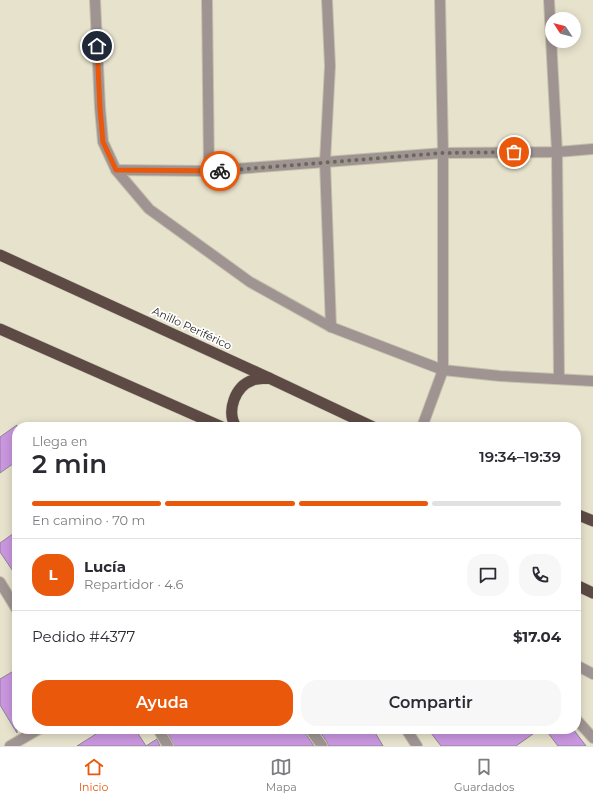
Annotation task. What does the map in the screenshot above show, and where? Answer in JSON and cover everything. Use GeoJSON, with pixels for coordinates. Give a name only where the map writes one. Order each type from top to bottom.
{"type":"FeatureCollection","features":[{"type":"Feature","properties":{"kind":"highway","name":"Anillo Periférico"},"geometry":{"type":"LineString","coordinates":[[0,255],[362,422]]}},
{"type":"Feature","properties":{"kind":"highway"},"geometry":{"type":"LineString","coordinates":[[0,329],[211,422]]}},
{"type":"Feature","properties":{"kind":"highway"},"geometry":{"type":"LineString","coordinates":[[233,422],[232,405],[239,390],[252,380],[269,378]]}},
{"type":"Feature","properties":{"kind":"highway"},"geometry":{"type":"LineString","coordinates":[[581,516],[593,521]]}},
{"type":"Feature","properties":{"kind":"highway"},"geometry":{"type":"LineString","coordinates":[[581,587],[593,593]]}},
{"type":"Feature","properties":{"kind":"street"},"geometry":{"type":"LineString","coordinates":[[95,0],[103,142],[116,170],[150,209],[250,282],[331,328],[443,370],[500,376],[593,381]]}},
{"type":"Feature","properties":{"kind":"street"},"geometry":{"type":"LineString","coordinates":[[207,0],[210,171]]}},
{"type":"Feature","properties":{"kind":"street"},"geometry":{"type":"LineString","coordinates":[[327,0],[330,66],[325,162],[331,328]]}},
{"type":"Feature","properties":{"kind":"street"},"geometry":{"type":"LineString","coordinates":[[424,422],[443,370],[443,153],[440,0]]}},
{"type":"Feature","properties":{"kind":"street"},"geometry":{"type":"LineString","coordinates":[[549,0],[556,152],[559,378]]}},
{"type":"Feature","properties":{"kind":"street"},"geometry":{"type":"LineString","coordinates":[[116,170],[210,171],[443,153],[556,152],[593,149]]}},
{"type":"Feature","properties":{"kind":"street"},"geometry":{"type":"LineString","coordinates":[[0,582],[12,602]]}},
{"type":"Feature","properties":{"kind":"street"},"geometry":{"type":"LineString","coordinates":[[581,668],[593,674]]}},
{"type":"Feature","properties":{"kind":"street"},"geometry":{"type":"LineString","coordinates":[[581,725],[593,738]]}},
{"type":"Feature","properties":{"kind":"street"},"geometry":{"type":"LineString","coordinates":[[10,746],[30,734]]}},
{"type":"Feature","properties":{"kind":"street"},"geometry":{"type":"LineString","coordinates":[[161,734],[168,746]]}},
{"type":"Feature","properties":{"kind":"street"},"geometry":{"type":"LineString","coordinates":[[314,734],[322,746]]}},
{"type":"Feature","properties":{"kind":"street"},"geometry":{"type":"LineString","coordinates":[[409,734],[417,746]]}},
{"type":"Feature","properties":{"kind":"building"},"geometry":{"type":"Polygon","coordinates":[[[12,429],[12,465],[0,473],[0,437],[12,429]]]}},
{"type":"Feature","properties":{"kind":"building"},"geometry":{"type":"Polygon","coordinates":[[[12,535],[12,570],[0,552],[0,543],[12,535]]]}},
{"type":"Feature","properties":{"kind":"building"},"geometry":{"type":"Polygon","coordinates":[[[12,672],[12,725],[0,705],[0,679],[12,672]]]}},
{"type":"Feature","properties":{"kind":"building"},"geometry":{"type":"Polygon","coordinates":[[[96,734],[138,734],[146,746],[77,746],[96,734]]]}},
{"type":"Feature","properties":{"kind":"building"},"geometry":{"type":"Polygon","coordinates":[[[168,734],[306,734],[314,746],[174,746],[168,734]]]}},
{"type":"Feature","properties":{"kind":"building"},"geometry":{"type":"Polygon","coordinates":[[[321,734],[376,734],[383,746],[328,746],[321,734]]]}},
{"type":"Feature","properties":{"kind":"building"},"geometry":{"type":"Polygon","coordinates":[[[432,734],[533,734],[516,746],[441,746],[432,734]]]}},
{"type":"Feature","properties":{"kind":"building"},"geometry":{"type":"Polygon","coordinates":[[[549,734],[577,734],[586,746],[558,746],[549,734]]]}},
{"type":"Feature","properties":{"kind":"building"},"geometry":{"type":"Polygon","coordinates":[[[157,739],[160,746],[146,746],[157,739]]]}},
{"type":"Feature","properties":{"kind":"way so far"},"geometry":{"type":"LineString","coordinates":[[220,171],[443,153],[514,152]]}},
{"type":"Feature","properties":{"kind":"route"},"geometry":{"type":"LineString","coordinates":[[97,46],[103,142],[116,170],[220,171]]}}]}
